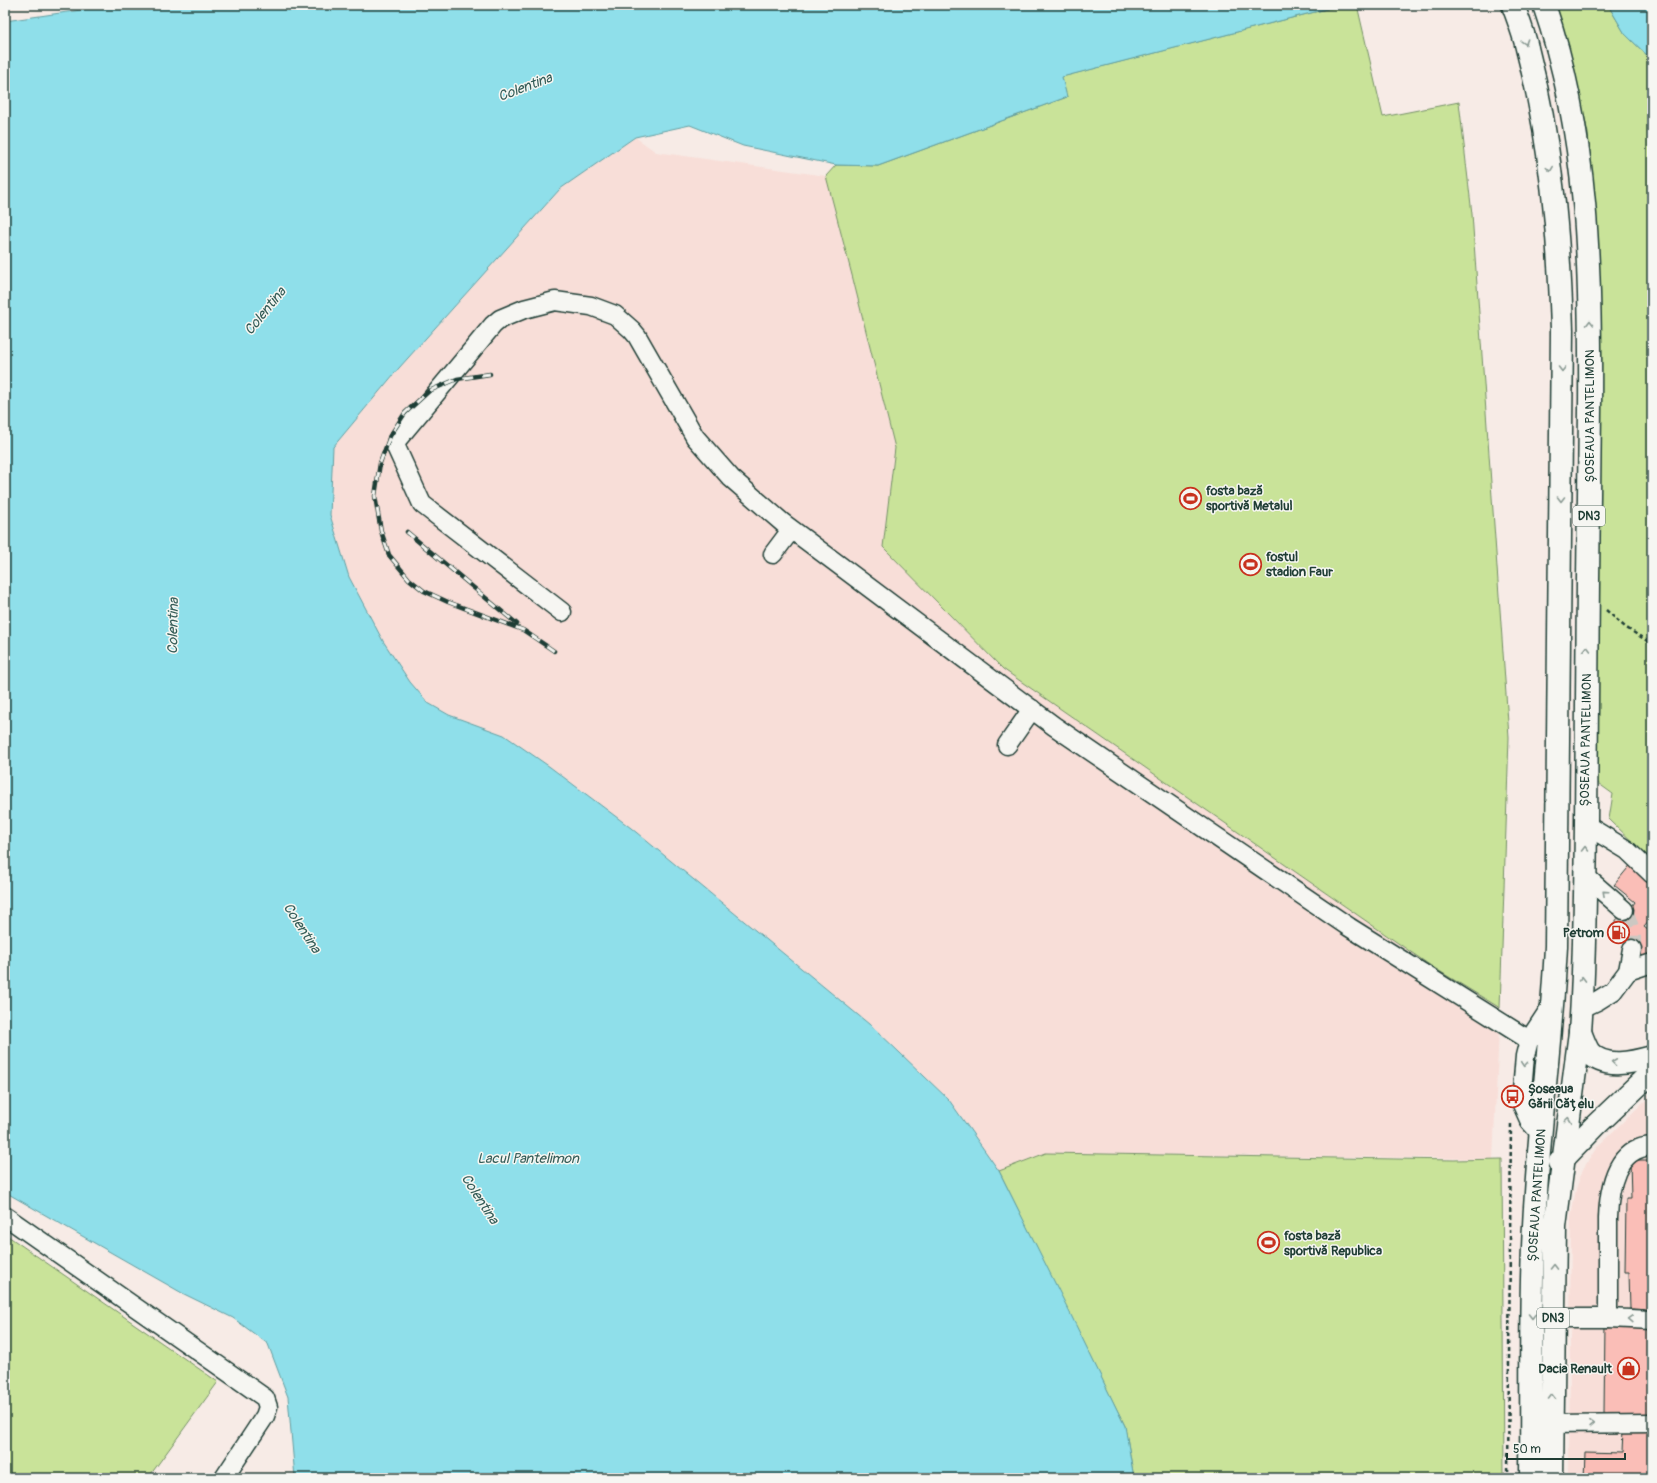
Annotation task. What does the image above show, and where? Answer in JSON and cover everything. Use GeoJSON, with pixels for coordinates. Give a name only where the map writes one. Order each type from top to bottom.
{"type":"FeatureCollection","features":[{"type":"Feature","properties":{"kind":"main road","name":"ȘOSEAUA PANTELIMON"},"geometry":{"type":"LineString","coordinates":[[1513,5],[1527,47],[1542,111],[1553,186],[1560,260],[1562,330],[1556,938],[1553,1005],[1536,1193],[1532,1264],[1531,1478]]}},
{"type":"Feature","properties":{"kind":"main road","name":"ȘOSEAUA PANTELIMON"},"geometry":{"type":"LineString","coordinates":[[1544,5],[1556,39],[1572,107],[1582,181],[1589,261],[1590,362],[1586,825],[1582,1008],[1555,1226],[1552,1478]]}},
{"type":"Feature","properties":{"kind":"main road"},"geometry":{"type":"LineString","coordinates":[[1580,1032],[1590,1053],[1604,1061],[1620,1063],[1652,1057]]}},
{"type":"Feature","properties":{"kind":"main road"},"geometry":{"type":"LineString","coordinates":[[1536,1193],[1563,1158],[1652,1072]]}},
{"type":"Feature","properties":{"kind":"main road"},"geometry":{"type":"LineString","coordinates":[[1541,1134],[1563,1158]]}},
{"type":"Feature","properties":{"kind":"street"},"geometry":{"type":"LineString","coordinates":[[562,612],[422,504],[396,447],[397,440],[493,325],[500,319],[524,309],[546,303],[566,302],[603,309],[615,315],[627,324],[638,336],[695,437],[712,459],[731,478],[791,530],[1060,730],[1349,927],[1529,1040]]}},
{"type":"Feature","properties":{"kind":"street"},"geometry":{"type":"LineString","coordinates":[[773,554],[791,530]]}},
{"type":"Feature","properties":{"kind":"street"},"geometry":{"type":"LineString","coordinates":[[1007,745],[1032,709]]}},
{"type":"Feature","properties":{"kind":"street"},"geometry":{"type":"LineString","coordinates":[[1586,825],[1627,850],[1652,874]]}},
{"type":"Feature","properties":{"kind":"street"},"geometry":{"type":"LineString","coordinates":[[1585,876],[1624,910]]}},
{"type":"Feature","properties":{"kind":"street"},"geometry":{"type":"LineString","coordinates":[[1582,1008],[1613,991],[1628,971],[1632,949]]}},
{"type":"Feature","properties":{"kind":"street"},"geometry":{"type":"LineString","coordinates":[[1628,971],[1652,963]]}},
{"type":"Feature","properties":{"kind":"street"},"geometry":{"type":"LineString","coordinates":[[1541,1134],[1530,1122],[1521,1102],[1525,1056],[1529,1040],[1553,1005]]}},
{"type":"Feature","properties":{"kind":"street"},"geometry":{"type":"LineString","coordinates":[[1608,1318],[1607,1225],[1608,1201],[1612,1184],[1623,1160],[1630,1153],[1641,1147],[1652,1146]]}},
{"type":"Feature","properties":{"kind":"street"},"geometry":{"type":"LineString","coordinates":[[5,1216],[266,1398],[268,1406],[265,1416],[224,1478]]}},
{"type":"Feature","properties":{"kind":"street"},"geometry":{"type":"LineString","coordinates":[[1553,1318],[1652,1320]]}},
{"type":"Feature","properties":{"kind":"street"},"geometry":{"type":"LineString","coordinates":[[1552,1424],[1652,1423]]}},
{"type":"Feature","properties":{"kind":"path"},"geometry":{"type":"LineString","coordinates":[[1588,591],[1601,606],[1625,627],[1652,644]]}},
{"type":"Feature","properties":{"kind":"path"},"geometry":{"type":"LineString","coordinates":[[1508,1478],[1510,1118]]}},
{"type":"Feature","properties":{"kind":"shaded area"},"geometry":{"type":"Polygon","coordinates":[[[635,137],[656,152],[826,176],[895,448],[883,547],[1003,669],[1431,966],[1500,1008],[1493,1159],[1046,1153],[999,1171],[949,1100],[875,1029],[631,828],[550,767],[504,735],[449,715],[428,703],[410,682],[383,641],[349,577],[330,515],[333,447],[399,368],[560,189],[635,137]]]}},
{"type":"Feature","properties":{"kind":"shaded area"},"geometry":{"type":"Polygon","coordinates":[[[1652,1094],[1652,1478],[1569,1478],[1571,1216],[1576,1189],[1583,1169],[1597,1147],[1652,1094]]]}},
{"type":"Feature","properties":{"kind":"green space","name":"fosta bază sportivă Metalul"},"geometry":{"type":"Polygon","coordinates":[[[1342,5],[1357,5],[1383,117],[1459,102],[1472,214],[1509,737],[1500,1008],[1431,966],[1003,669],[883,547],[895,448],[826,176],[836,165],[878,166],[1067,97],[1061,77],[1342,5]]]}},
{"type":"Feature","properties":{"kind":"green space"},"geometry":{"type":"Polygon","coordinates":[[[1556,5],[1608,5],[1625,34],[1652,60],[1652,861],[1609,819],[1613,794],[1595,781],[1601,437],[1599,267],[1588,133],[1563,26],[1556,5]]]}},
{"type":"Feature","properties":{"kind":"green space","name":"fosta bază sportivă Republica"},"geometry":{"type":"Polygon","coordinates":[[[1046,1153],[1454,1160],[1502,1159],[1504,1478],[1134,1478],[1125,1426],[999,1171],[1046,1153]]]}},
{"type":"Feature","properties":{"kind":"green space"},"geometry":{"type":"Polygon","coordinates":[[[5,1234],[218,1382],[148,1478],[5,1478],[5,1234]]]}},
{"type":"Feature","properties":{"kind":"water","name":"Lacul Pantelimon"},"geometry":{"type":"Polygon","coordinates":[[[97,5],[1342,5],[1062,77],[1067,97],[878,166],[836,165],[743,146],[690,125],[635,137],[560,189],[399,368],[333,447],[330,515],[349,577],[383,641],[410,682],[428,703],[449,715],[504,735],[550,767],[631,828],[875,1029],[949,1100],[999,1171],[1071,1315],[1125,1426],[1134,1478],[295,1478],[288,1397],[268,1344],[233,1318],[182,1293],[5,1192],[5,21],[81,10],[97,5]]]}},
{"type":"Feature","properties":{"kind":"water"},"geometry":{"type":"Polygon","coordinates":[[[1608,5],[1652,5],[1652,60],[1625,34],[1608,5]]]}},
{"type":"Feature","properties":{"kind":"building"},"geometry":{"type":"Polygon","coordinates":[[[1632,863],[1652,881],[1652,918],[1644,927],[1652,933],[1652,951],[1644,959],[1611,927],[1625,909],[1628,912],[1635,902],[1614,885],[1632,863]]]}},
{"type":"Feature","properties":{"kind":"building"},"geometry":{"type":"Polygon","coordinates":[[[1630,1160],[1652,1160],[1652,1310],[1630,1309],[1629,1272],[1625,1272],[1626,1199],[1631,1199],[1630,1160]]]}},
{"type":"Feature","properties":{"kind":"building","name":"Dacia Renault"},"geometry":{"type":"Polygon","coordinates":[[[1605,1322],[1652,1323],[1652,1415],[1604,1414],[1605,1322]]]}},
{"type":"Feature","properties":{"kind":"building"},"geometry":{"type":"Polygon","coordinates":[[[1622,1429],[1652,1430],[1652,1478],[1584,1478],[1585,1452],[1621,1453],[1622,1429]]]}},
{"type":"Feature","properties":{"kind":"tunnel"},"geometry":{"type":"LineString","coordinates":[[1624,910],[1632,933],[1632,949]]}},
{"type":"Feature","properties":{"kind":"railway"},"geometry":{"type":"LineString","coordinates":[[490,374],[457,379],[429,391],[405,413],[390,436],[380,463],[375,496],[381,531],[389,555],[409,579],[424,591],[448,602],[523,630],[554,651]]}},
{"type":"Feature","properties":{"kind":"railway"},"geometry":{"type":"LineString","coordinates":[[407,532],[517,624]]}},
{"type":"Feature","properties":{"kind":"place","name":"fosta bază sportivă Metalul"},"geometry":{"type":"Point","coordinates":[1190,498]}},
{"type":"Feature","properties":{"kind":"place","name":"fostul stadion Faur"},"geometry":{"type":"Point","coordinates":[1251,564]}},
{"type":"Feature","properties":{"kind":"place","name":"Petrom"},"geometry":{"type":"Point","coordinates":[1619,933]}},
{"type":"Feature","properties":{"kind":"place","name":"Șoseaua Gării Cățelu"},"geometry":{"type":"Point","coordinates":[1512,1096]}},
{"type":"Feature","properties":{"kind":"place","name":"fosta bază sportivă Republica"},"geometry":{"type":"Point","coordinates":[1269,1243]}},
{"type":"Feature","properties":{"kind":"place","name":"Dacia Renault"},"geometry":{"type":"Point","coordinates":[1628,1369]}},
{"type":"Feature","properties":{"kind":"water label","name":"Colentina"},"geometry":{"type":"Point","coordinates":[525,87]}},
{"type":"Feature","properties":{"kind":"water label","name":"Colentina"},"geometry":{"type":"Point","coordinates":[265,311]}},
{"type":"Feature","properties":{"kind":"water label","name":"Colentina"},"geometry":{"type":"Point","coordinates":[173,626]}},
{"type":"Feature","properties":{"kind":"water label","name":"Colentina"},"geometry":{"type":"Point","coordinates":[302,928]}},
{"type":"Feature","properties":{"kind":"water label","name":"Colentina"},"geometry":{"type":"Point","coordinates":[480,1199]}}]}
